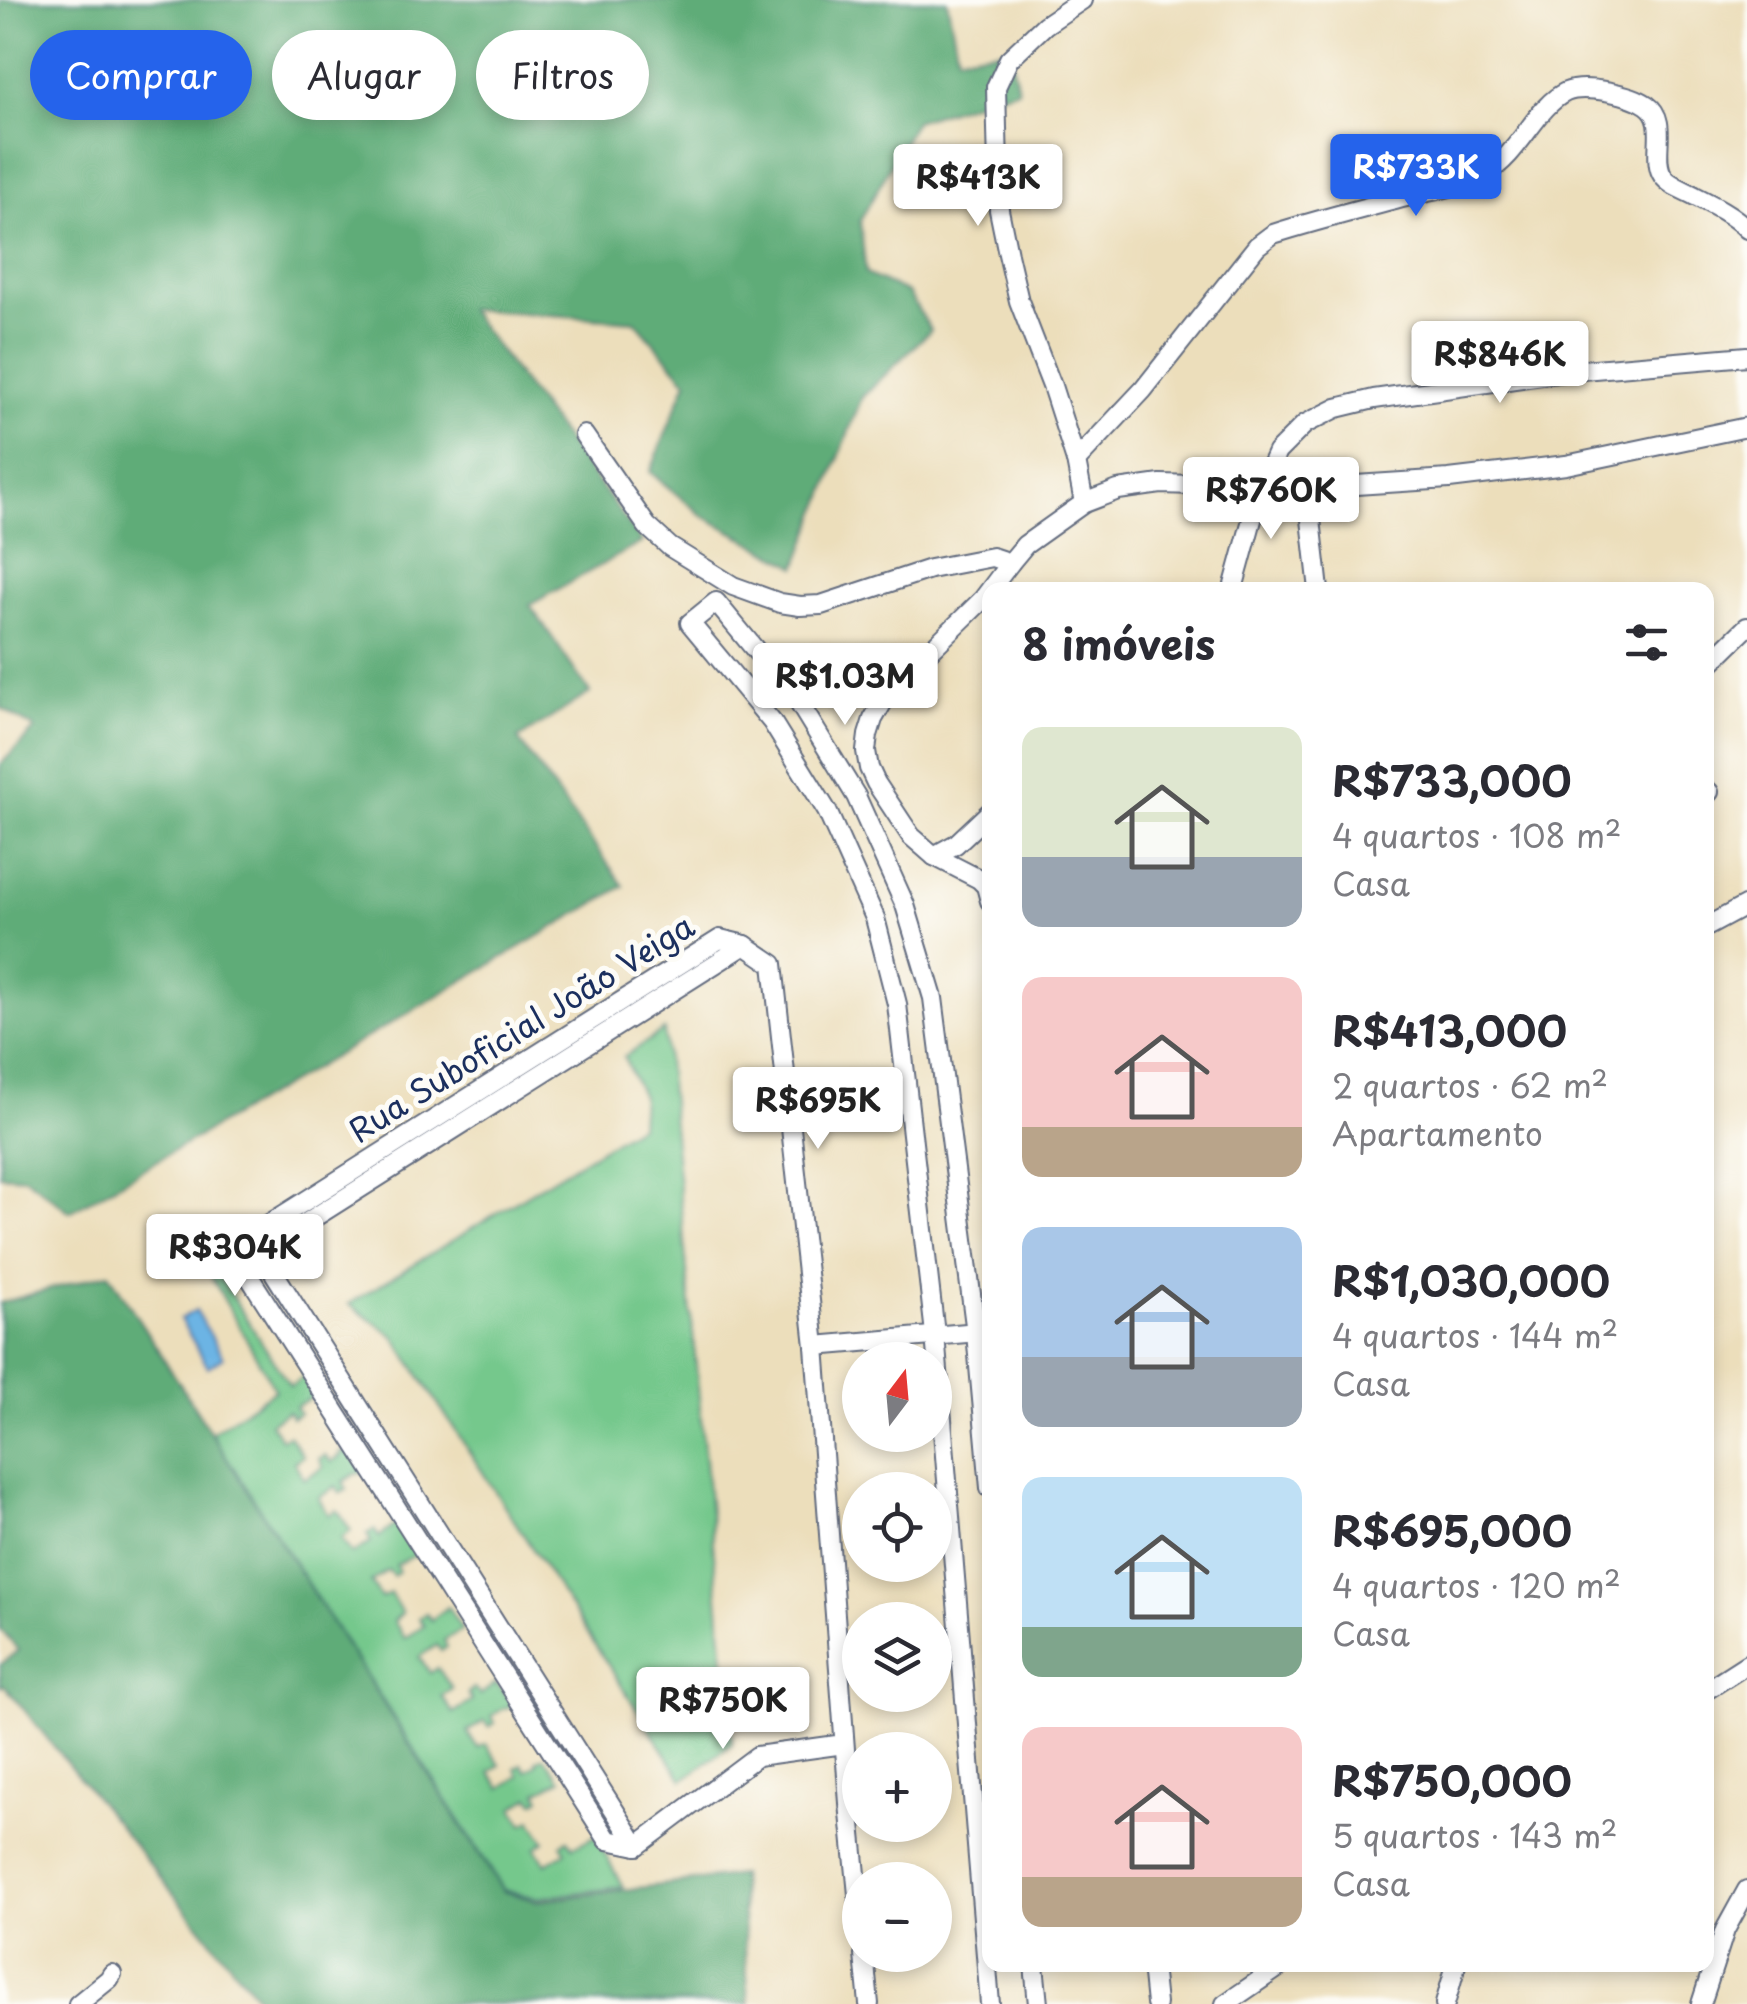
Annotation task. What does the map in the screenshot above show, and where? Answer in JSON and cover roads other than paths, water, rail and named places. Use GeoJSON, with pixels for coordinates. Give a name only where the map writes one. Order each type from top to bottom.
{"type":"FeatureCollection","features":[{"type":"Feature","properties":{"kind":"street"},"geometry":{"type":"LineString","coordinates":[[1082,0],[1008,59],[996,87],[998,196],[1008,254],[1019,301],[1076,462],[1084,503]]}},
{"type":"Feature","properties":{"kind":"street"},"geometry":{"type":"LineString","coordinates":[[1076,462],[1143,390],[1257,246],[1273,234],[1456,186],[1489,172],[1514,150],[1554,99],[1567,91],[1595,89],[1642,102],[1652,109],[1657,121],[1660,172],[1668,182],[1747,229]]}},
{"type":"Feature","properties":{"kind":"street"},"geometry":{"type":"LineString","coordinates":[[1235,582],[1261,487],[1277,452],[1305,424],[1337,408],[1374,398],[1571,370],[1747,356]]}},
{"type":"Feature","properties":{"kind":"street"},"geometry":{"type":"LineString","coordinates":[[996,582],[1025,545],[1084,503],[1118,490],[1161,484],[1340,486],[1450,479],[1566,465],[1747,427]]}},
{"type":"Feature","properties":{"kind":"street"},"geometry":{"type":"LineString","coordinates":[[584,435],[646,526],[670,547],[733,586],[780,603],[821,605],[930,569],[992,557],[1010,563]]}},
{"type":"Feature","properties":{"kind":"street"},"geometry":{"type":"LineString","coordinates":[[1307,484],[1318,582]]}},
{"type":"Feature","properties":{"kind":"street"},"geometry":{"type":"LineString","coordinates":[[982,600],[890,690],[873,719],[866,752],[876,783],[911,836],[934,856],[982,881]]}},
{"type":"Feature","properties":{"kind":"street"},"geometry":{"type":"LineString","coordinates":[[982,1325],[933,998],[905,905],[856,796],[800,703],[716,602],[690,623],[772,722],[827,811],[874,918],[897,1004],[935,1334],[982,1907]]}},
{"type":"Feature","properties":{"kind":"street"},"geometry":{"type":"LineString","coordinates":[[1714,659],[1747,627]]}},
{"type":"Feature","properties":{"kind":"street"},"geometry":{"type":"LineString","coordinates":[[934,856],[956,844],[982,820]]}},
{"type":"Feature","properties":{"kind":"street"},"geometry":{"type":"LineString","coordinates":[[1714,923],[1747,905]]}},
{"type":"Feature","properties":{"kind":"street","name":"Rua Suboficial João Veiga"},"geometry":{"type":"LineString","coordinates":[[637,1846],[608,1840],[231,1248],[720,939],[745,945]]}},
{"type":"Feature","properties":{"kind":"street"},"geometry":{"type":"LineString","coordinates":[[745,945],[773,964],[816,1346],[843,1732]]}},
{"type":"Feature","properties":{"kind":"street","name":"Rua Suboficial João Veiga"},"geometry":{"type":"LineString","coordinates":[[637,1846],[264,1257],[269,1246],[745,945]]}},
{"type":"Feature","properties":{"kind":"street"},"geometry":{"type":"LineString","coordinates":[[816,1346],[982,1332]]}},
{"type":"Feature","properties":{"kind":"street"},"geometry":{"type":"LineString","coordinates":[[1714,1686],[1747,1664]]}},
{"type":"Feature","properties":{"kind":"street"},"geometry":{"type":"LineString","coordinates":[[637,1846],[757,1756],[842,1744]]}},
{"type":"Feature","properties":{"kind":"street"},"geometry":{"type":"LineString","coordinates":[[1714,1963],[1725,1930],[1747,1890]]}},
{"type":"Feature","properties":{"kind":"street"},"geometry":{"type":"LineString","coordinates":[[866,1972],[869,2004]]}},
{"type":"Feature","properties":{"kind":"street"},"geometry":{"type":"LineString","coordinates":[[987,1972],[990,2004]]}},
{"type":"Feature","properties":{"kind":"street"},"geometry":{"type":"LineString","coordinates":[[1035,1972],[1038,2004]]}},
{"type":"Feature","properties":{"kind":"street"},"geometry":{"type":"LineString","coordinates":[[1153,1972],[1156,2004]]}},
{"type":"Feature","properties":{"kind":"street"},"geometry":{"type":"LineString","coordinates":[[1225,2004],[1272,1972]]}},
{"type":"Feature","properties":{"kind":"street"},"geometry":{"type":"LineString","coordinates":[[1445,2004],[1454,1972]]}},
{"type":"Feature","properties":{"kind":"street"},"geometry":{"type":"LineString","coordinates":[[1700,2004],[1711,1972]]}},
{"type":"Feature","properties":{"kind":"street"},"geometry":{"type":"LineString","coordinates":[[80,2003],[112,1974]]}},
{"type":"Feature","properties":{"kind":"water"},"geometry":{"type":"Polygon","coordinates":[[[196,1310],[223,1357],[208,1367],[180,1319],[196,1310]]]}}]}
